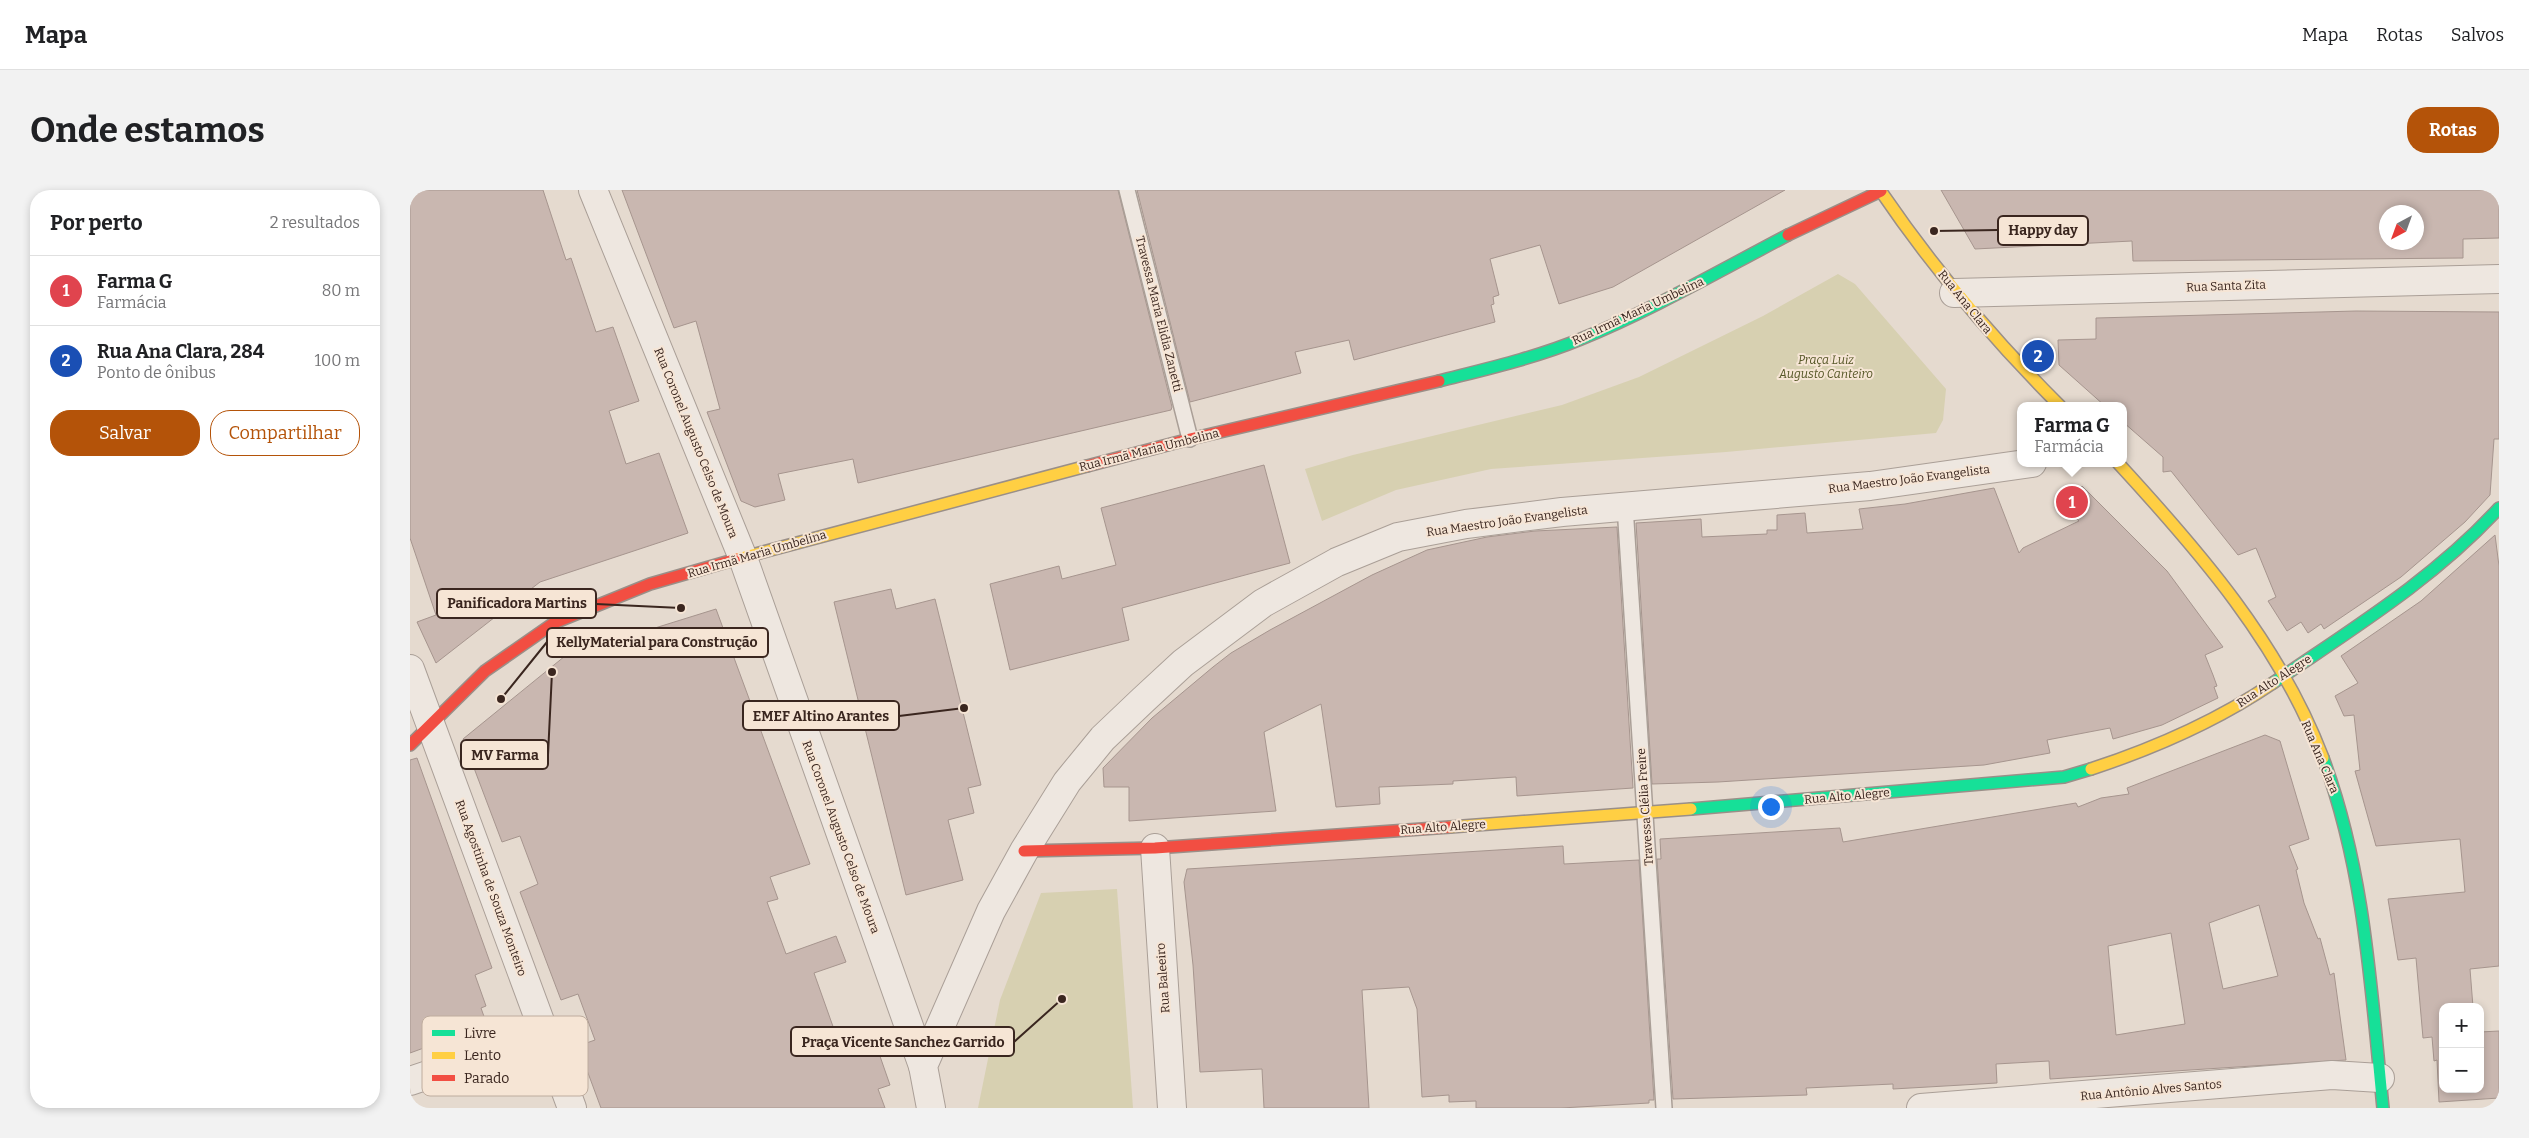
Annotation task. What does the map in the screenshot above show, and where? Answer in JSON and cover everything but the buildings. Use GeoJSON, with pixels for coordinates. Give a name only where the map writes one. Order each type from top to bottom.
{"type":"FeatureCollection","features":[{"type":"Feature","properties":{"kind":"street","name":"Rua Coronel Augusto Celso de Moura"},"geometry":{"type":"LineString","coordinates":[[593,190],[743,558],[923,1066]]}},
{"type":"Feature","properties":{"kind":"street","name":"Rua Irmã Maria Umbelina"},"geometry":{"type":"LineString","coordinates":[[410,746],[485,671],[554,623],[650,584],[1190,439],[1375,398],[1508,364],[1581,339],[1688,288],[1808,224],[1881,190]]}},
{"type":"Feature","properties":{"kind":"street","name":"Rua Ana Clara"},"geometry":{"type":"LineString","coordinates":[[1881,190],[1954,293],[2010,356],[2056,402]]}},
{"type":"Feature","properties":{"kind":"street","name":"Rua Santa Zita"},"geometry":{"type":"LineString","coordinates":[[1954,293],[2499,279]]}},
{"type":"Feature","properties":{"kind":"street","name":"Rua Maestro João Evangelista"},"geometry":{"type":"LineString","coordinates":[[923,1066],[991,911],[1024,851],[1067,782],[1103,738],[1183,663],[1263,603],[1336,562],[1398,537],[1466,524],[1625,506],[1870,486],[2017,465]]}},
{"type":"Feature","properties":{"kind":"street","name":"Rua Ana Clara"},"geometry":{"type":"LineString","coordinates":[[2122,467],[2178,528],[2256,633],[2283,677],[2332,781],[2347,834],[2359,892],[2371,972],[2383,1108]]}},
{"type":"Feature","properties":{"kind":"street","name":"Rua Alto Alegre"},"geometry":{"type":"LineString","coordinates":[[1024,851],[1155,848],[1645,813],[2064,777],[2130,756],[2184,733],[2248,700],[2411,589],[2476,533],[2499,508]]}},
{"type":"Feature","properties":{"kind":"street","name":"Rua Agostinha de Souza Monteiro"},"geometry":{"type":"LineString","coordinates":[[410,669],[539,1016]]}},
{"type":"Feature","properties":{"kind":"street","name":"Rua Baleeiro"},"geometry":{"type":"LineString","coordinates":[[1155,848],[1172,1108]]}},
{"type":"Feature","properties":{"kind":"street"},"geometry":{"type":"LineString","coordinates":[[923,1066],[931,1108]]}},
{"type":"Feature","properties":{"kind":"street","name":"Rua Antônio Alves Santos"},"geometry":{"type":"LineString","coordinates":[[1921,1108],[2332,1075],[2380,1078]]}},
{"type":"Feature","properties":{"kind":"street"},"geometry":{"type":"LineString","coordinates":[[410,1081],[422,1077]]}},
{"type":"Feature","properties":{"kind":"street","name":"Rua Agostinha de Souza Monteiro"},"geometry":{"type":"LineString","coordinates":[[568,1096],[572,1108]]}},
{"type":"Feature","properties":{"kind":"lane","name":"Travessa Maria Elidia Zanetti"},"geometry":{"type":"LineString","coordinates":[[1127,190],[1190,439]]}},
{"type":"Feature","properties":{"kind":"lane","name":"Travessa Clélia Freire"},"geometry":{"type":"LineString","coordinates":[[1625,506],[1664,1108]]}},
{"type":"Feature","properties":{"kind":"green space","name":"Praça Luiz Augusto Canteiro"},"geometry":{"type":"Polygon","coordinates":[[[1838,274],[1855,284],[1946,389],[1943,420],[1936,433],[1726,452],[1491,469],[1396,490],[1322,521],[1305,469],[1353,455],[1562,405],[1639,377],[1763,316],[1838,274]]]}},
{"type":"Feature","properties":{"kind":"green space"},"geometry":{"type":"Polygon","coordinates":[[[1117,889],[1133,1108],[978,1108],[1000,1000],[1041,893],[1117,889]]]}},
{"type":"Feature","properties":{"kind":"traffic: fast"},"geometry":{"type":"LineString","coordinates":[[1439,381],[1528,357],[1581,339],[1659,303],[1788,235]]}},
{"type":"Feature","properties":{"kind":"traffic: fast"},"geometry":{"type":"LineString","coordinates":[[2273,683],[2362,623],[2420,580],[2474,534],[2499,508]]}},
{"type":"Feature","properties":{"kind":"traffic: fast"},"geometry":{"type":"LineString","coordinates":[[2323,758],[2337,801],[2357,887],[2370,975],[2383,1108]]}},
{"type":"Feature","properties":{"kind":"traffic: fast"},"geometry":{"type":"LineString","coordinates":[[1691,809],[2064,777],[2091,769]]}},
{"type":"Feature","properties":{"kind":"traffic: slow"},"geometry":{"type":"LineString","coordinates":[[1880,190],[1921,247],[1965,302],[2011,355],[2056,402]]}},
{"type":"Feature","properties":{"kind":"traffic: slow"},"geometry":{"type":"LineString","coordinates":[[737,559],[1087,466]]}},
{"type":"Feature","properties":{"kind":"traffic: slow"},"geometry":{"type":"LineString","coordinates":[[2122,467],[2207,565],[2261,638],[2305,716],[2323,758]]}},
{"type":"Feature","properties":{"kind":"traffic: slow"},"geometry":{"type":"LineString","coordinates":[[2091,769],[2162,743],[2230,710],[2273,683]]}},
{"type":"Feature","properties":{"kind":"traffic: slow"},"geometry":{"type":"LineString","coordinates":[[1450,827],[1691,809]]}},
{"type":"Feature","properties":{"kind":"traffic: jam"},"geometry":{"type":"LineString","coordinates":[[1788,235],[1881,191]]}},
{"type":"Feature","properties":{"kind":"traffic: jam"},"geometry":{"type":"LineString","coordinates":[[1087,466],[1190,439],[1439,381]]}},
{"type":"Feature","properties":{"kind":"traffic: jam"},"geometry":{"type":"LineString","coordinates":[[410,745],[485,671],[554,623],[650,584],[737,559]]}},
{"type":"Feature","properties":{"kind":"traffic: jam"},"geometry":{"type":"LineString","coordinates":[[1024,851],[1155,848],[1450,827]]}},
{"type":"Feature","properties":{"kind":"place","name":"Happy day"},"geometry":{"type":"Point","coordinates":[1934,231]}},
{"type":"Feature","properties":{"kind":"place","name":"Rua Ana Clara, 284"},"geometry":{"type":"Point","coordinates":[2038,356]}},
{"type":"Feature","properties":{"kind":"place","name":"Farma G"},"geometry":{"type":"Point","coordinates":[2072,502]}},
{"type":"Feature","properties":{"kind":"place","name":"Panificadora Martins"},"geometry":{"type":"Point","coordinates":[681,608]}},
{"type":"Feature","properties":{"kind":"place","name":"MV Farma"},"geometry":{"type":"Point","coordinates":[552,672]}},
{"type":"Feature","properties":{"kind":"place","name":"KellyMaterial para Construção"},"geometry":{"type":"Point","coordinates":[501,699]}},
{"type":"Feature","properties":{"kind":"place","name":"EMEF Altino Arantes"},"geometry":{"type":"Point","coordinates":[964,708]}},
{"type":"Feature","properties":{"kind":"place","name":"Praça Vicente Sanchez Garrido"},"geometry":{"type":"Point","coordinates":[1062,999]}}]}
